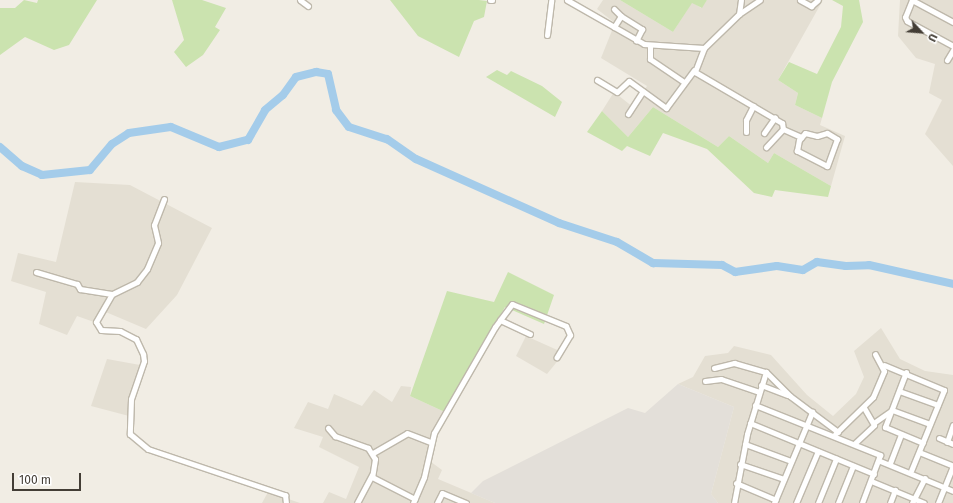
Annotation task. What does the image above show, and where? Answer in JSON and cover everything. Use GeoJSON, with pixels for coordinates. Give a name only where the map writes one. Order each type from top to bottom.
{"type":"FeatureCollection","features":[{"type":"Feature","properties":{"kind":"street"},"geometry":{"type":"LineString","coordinates":[[300,0],[308,6]]}},
{"type":"Feature","properties":{"kind":"street"},"geometry":{"type":"LineString","coordinates":[[547,35],[551,0]]}},
{"type":"Feature","properties":{"kind":"street"},"geometry":{"type":"LineString","coordinates":[[567,0],[636,41],[650,45],[704,48]]}},
{"type":"Feature","properties":{"kind":"street"},"geometry":{"type":"LineString","coordinates":[[597,80],[614,91],[629,81],[666,108],[694,70],[704,48],[739,14],[760,0]]}},
{"type":"Feature","properties":{"kind":"street"},"geometry":{"type":"LineString","coordinates":[[800,0],[812,6],[818,0]]}},
{"type":"Feature","properties":{"kind":"street"},"geometry":{"type":"LineString","coordinates":[[953,22],[912,0],[905,17],[907,21],[953,46]]}},
{"type":"Feature","properties":{"kind":"street"},"geometry":{"type":"LineString","coordinates":[[739,1],[739,14]]}},
{"type":"Feature","properties":{"kind":"street"},"geometry":{"type":"LineString","coordinates":[[614,9],[621,16],[642,29],[636,41]]}},
{"type":"Feature","properties":{"kind":"street"},"geometry":{"type":"LineString","coordinates":[[614,27],[621,16]]}},
{"type":"Feature","properties":{"kind":"street"},"geometry":{"type":"LineString","coordinates":[[650,45],[650,59],[684,82]]}},
{"type":"Feature","properties":{"kind":"street"},"geometry":{"type":"LineString","coordinates":[[947,60],[953,50]]}},
{"type":"Feature","properties":{"kind":"street"},"geometry":{"type":"LineString","coordinates":[[694,70],[753,106],[775,117],[783,129],[801,137],[827,133],[837,139],[827,166],[797,151],[801,137]]}},
{"type":"Feature","properties":{"kind":"street"},"geometry":{"type":"LineString","coordinates":[[628,114],[643,91]]}},
{"type":"Feature","properties":{"kind":"street"},"geometry":{"type":"LineString","coordinates":[[746,132],[746,120],[753,106]]}},
{"type":"Feature","properties":{"kind":"street"},"geometry":{"type":"LineString","coordinates":[[764,133],[775,117]]}},
{"type":"Feature","properties":{"kind":"street"},"geometry":{"type":"LineString","coordinates":[[766,146],[783,129]]}},
{"type":"Feature","properties":{"kind":"street"},"geometry":{"type":"LineString","coordinates":[[36,272],[77,284],[80,289],[112,294],[137,282],[147,269],[158,243],[154,225],[164,199]]}},
{"type":"Feature","properties":{"kind":"street"},"geometry":{"type":"LineString","coordinates":[[112,294],[95,324],[101,330],[120,331],[136,339],[144,361],[132,399],[129,417],[133,439],[148,449],[251,481],[285,495],[286,503]]}},
{"type":"Feature","properties":{"kind":"street"},"geometry":{"type":"LineString","coordinates":[[372,475],[414,501],[424,477],[431,442],[500,320],[512,304],[566,326],[570,335],[557,357]]}},
{"type":"Feature","properties":{"kind":"street"},"geometry":{"type":"LineString","coordinates":[[500,320],[530,334]]}},
{"type":"Feature","properties":{"kind":"street"},"geometry":{"type":"LineString","coordinates":[[876,354],[884,365],[943,387],[938,405],[911,471]]}},
{"type":"Feature","properties":{"kind":"street"},"geometry":{"type":"LineString","coordinates":[[714,368],[734,363],[766,372],[790,396],[812,412],[836,434]]}},
{"type":"Feature","properties":{"kind":"street"},"geometry":{"type":"LineString","coordinates":[[836,434],[874,397],[884,365]]}},
{"type":"Feature","properties":{"kind":"street"},"geometry":{"type":"LineString","coordinates":[[734,503],[736,483],[750,423],[766,372]]}},
{"type":"Feature","properties":{"kind":"street"},"geometry":{"type":"LineString","coordinates":[[906,372],[886,428],[923,443]]}},
{"type":"Feature","properties":{"kind":"street"},"geometry":{"type":"LineString","coordinates":[[705,381],[720,379],[759,392]]}},
{"type":"Feature","properties":{"kind":"street"},"geometry":{"type":"LineString","coordinates":[[761,385],[790,396]]}},
{"type":"Feature","properties":{"kind":"street"},"geometry":{"type":"LineString","coordinates":[[899,391],[938,405]]}},
{"type":"Feature","properties":{"kind":"street"},"geometry":{"type":"LineString","coordinates":[[756,404],[836,434],[880,455],[880,460],[864,503]]}},
{"type":"Feature","properties":{"kind":"street"},"geometry":{"type":"LineString","coordinates":[[864,408],[875,422]]}},
{"type":"Feature","properties":{"kind":"street"},"geometry":{"type":"LineString","coordinates":[[854,443],[875,422],[892,410]]}},
{"type":"Feature","properties":{"kind":"street"},"geometry":{"type":"LineString","coordinates":[[892,410],[930,424]]}},
{"type":"Feature","properties":{"kind":"street"},"geometry":{"type":"LineString","coordinates":[[736,483],[775,501],[806,423],[812,412]]}},
{"type":"Feature","properties":{"kind":"street"},"geometry":{"type":"LineString","coordinates":[[750,423],[874,474]]}},
{"type":"Feature","properties":{"kind":"street"},"geometry":{"type":"LineString","coordinates":[[947,442],[953,425]]}},
{"type":"Feature","properties":{"kind":"street"},"geometry":{"type":"LineString","coordinates":[[328,428],[341,438],[359,442],[373,453]]}},
{"type":"Feature","properties":{"kind":"street"},"geometry":{"type":"LineString","coordinates":[[373,453],[407,433],[431,442]]}},
{"type":"Feature","properties":{"kind":"street"},"geometry":{"type":"LineString","coordinates":[[890,462],[901,434]]}},
{"type":"Feature","properties":{"kind":"street"},"geometry":{"type":"LineString","coordinates":[[939,438],[953,444]]}},
{"type":"Feature","properties":{"kind":"street"},"geometry":{"type":"LineString","coordinates":[[745,444],[791,461]]}},
{"type":"Feature","properties":{"kind":"street"},"geometry":{"type":"LineString","coordinates":[[796,503],[818,451]]}},
{"type":"Feature","properties":{"kind":"street"},"geometry":{"type":"LineString","coordinates":[[919,452],[953,466],[938,503]]}},
{"type":"Feature","properties":{"kind":"street"},"geometry":{"type":"LineString","coordinates":[[357,503],[372,475],[373,453]]}},
{"type":"Feature","properties":{"kind":"street"},"geometry":{"type":"LineString","coordinates":[[818,503],[836,459]]}},
{"type":"Feature","properties":{"kind":"street"},"geometry":{"type":"LineString","coordinates":[[880,460],[890,462],[925,478]]}},
{"type":"Feature","properties":{"kind":"street"},"geometry":{"type":"LineString","coordinates":[[880,460],[953,488]]}},
{"type":"Feature","properties":{"kind":"street"},"geometry":{"type":"LineString","coordinates":[[740,464],[784,479]]}},
{"type":"Feature","properties":{"kind":"street"},"geometry":{"type":"LineString","coordinates":[[838,503],[854,466]]}},
{"type":"Feature","properties":{"kind":"street"},"geometry":{"type":"LineString","coordinates":[[913,501],[925,478]]}},
{"type":"Feature","properties":{"kind":"street"},"geometry":{"type":"LineString","coordinates":[[871,481],[895,490],[913,501],[924,503]]}},
{"type":"Feature","properties":{"kind":"street"},"geometry":{"type":"LineString","coordinates":[[945,486],[953,491]]}},
{"type":"Feature","properties":{"kind":"street"},"geometry":{"type":"LineString","coordinates":[[890,503],[895,490]]}},
{"type":"Feature","properties":{"kind":"street"},"geometry":{"type":"LineString","coordinates":[[437,503],[442,493],[457,501],[466,503]]}},
{"type":"Feature","properties":{"kind":"shaded area"},"geometry":{"type":"Polygon","coordinates":[[[603,0],[620,0],[673,32],[692,2],[701,8],[707,0],[823,0],[778,80],[798,93],[795,105],[822,118],[820,125],[845,136],[831,186],[774,153],[768,163],[729,136],[718,147],[653,107],[628,137],[602,111],[614,92],[633,107],[647,86],[601,58],[615,23],[597,9],[603,0]]]}},
{"type":"Feature","properties":{"kind":"shaded area"},"geometry":{"type":"Polygon","coordinates":[[[900,0],[953,0],[953,166],[925,134],[942,100],[929,93],[935,64],[916,58],[898,36],[900,0]]]}},
{"type":"Feature","properties":{"kind":"shaded area"},"geometry":{"type":"Polygon","coordinates":[[[75,182],[130,185],[212,228],[177,295],[146,329],[101,310],[94,322],[77,316],[67,335],[39,324],[46,292],[11,281],[18,253],[56,262],[75,182]]]}},
{"type":"Feature","properties":{"kind":"shaded area"},"geometry":{"type":"Polygon","coordinates":[[[881,328],[900,359],[925,371],[953,375],[953,503],[718,503],[711,494],[734,407],[678,384],[693,377],[705,356],[728,353],[734,346],[771,355],[807,395],[833,416],[856,394],[864,377],[854,351],[881,328]]]}},
{"type":"Feature","properties":{"kind":"shaded area"},"geometry":{"type":"Polygon","coordinates":[[[526,336],[564,353],[547,374],[516,356],[526,336]]]}},
{"type":"Feature","properties":{"kind":"shaded area"},"geometry":{"type":"Polygon","coordinates":[[[107,359],[140,365],[129,416],[91,406],[107,359]]]}},
{"type":"Feature","properties":{"kind":"shaded area"},"geometry":{"type":"Polygon","coordinates":[[[678,384],[734,407],[711,494],[718,503],[495,503],[471,493],[483,481],[628,408],[645,413],[678,384]]]}},
{"type":"Feature","properties":{"kind":"shaded area"},"geometry":{"type":"Polygon","coordinates":[[[401,386],[411,387],[410,396],[447,413],[427,459],[442,470],[438,479],[495,503],[323,503],[329,492],[346,499],[359,467],[319,447],[323,437],[294,428],[308,402],[328,409],[334,394],[362,406],[374,390],[392,402],[401,386]]]}},
{"type":"Feature","properties":{"kind":"shaded area"},"geometry":{"type":"Polygon","coordinates":[[[268,492],[300,503],[262,503],[268,492]]]}},
{"type":"Feature","properties":{"kind":"green space"},"geometry":{"type":"Polygon","coordinates":[[[24,0],[37,3],[38,0],[97,0],[69,45],[54,50],[25,37],[0,55],[0,8],[15,8],[24,0]]]}},
{"type":"Feature","properties":{"kind":"green space"},"geometry":{"type":"Polygon","coordinates":[[[172,0],[202,0],[226,8],[215,27],[220,30],[203,55],[186,67],[174,52],[184,40],[172,0]]]}},
{"type":"Feature","properties":{"kind":"green space"},"geometry":{"type":"Polygon","coordinates":[[[390,0],[487,1],[484,17],[474,21],[459,57],[418,36],[390,0]]]}},
{"type":"Feature","properties":{"kind":"green space"},"geometry":{"type":"Polygon","coordinates":[[[620,0],[707,0],[702,8],[692,3],[673,32],[620,0]]]}},
{"type":"Feature","properties":{"kind":"green space"},"geometry":{"type":"Polygon","coordinates":[[[832,0],[859,0],[863,22],[832,82],[822,118],[795,105],[798,93],[778,80],[789,62],[817,74],[841,27],[843,6],[832,0]]]}},
{"type":"Feature","properties":{"kind":"green space"},"geometry":{"type":"Polygon","coordinates":[[[497,70],[507,75],[511,71],[542,86],[562,102],[555,117],[486,77],[497,70]]]}},
{"type":"Feature","properties":{"kind":"green space"},"geometry":{"type":"Polygon","coordinates":[[[653,107],[718,147],[729,136],[768,163],[774,153],[831,186],[828,197],[775,190],[772,197],[754,193],[707,149],[663,133],[650,156],[627,146],[622,151],[587,132],[602,111],[628,137],[653,107]]]}},
{"type":"Feature","properties":{"kind":"green space"},"geometry":{"type":"Polygon","coordinates":[[[508,272],[554,295],[544,324],[505,307],[447,413],[410,396],[447,291],[494,302],[508,272]]]}},
{"type":"Feature","properties":{"kind":"waterway"},"geometry":{"type":"LineString","coordinates":[[0,147],[22,166],[42,175],[90,170],[112,144],[129,133],[171,127],[219,147],[248,140],[265,110],[283,95],[296,77],[316,72],[328,74],[336,110],[349,127],[387,139],[416,159],[559,223],[617,242],[653,263],[722,265],[735,272],[777,266],[803,270],[817,262],[846,266],[869,265],[953,284]]}}]}
